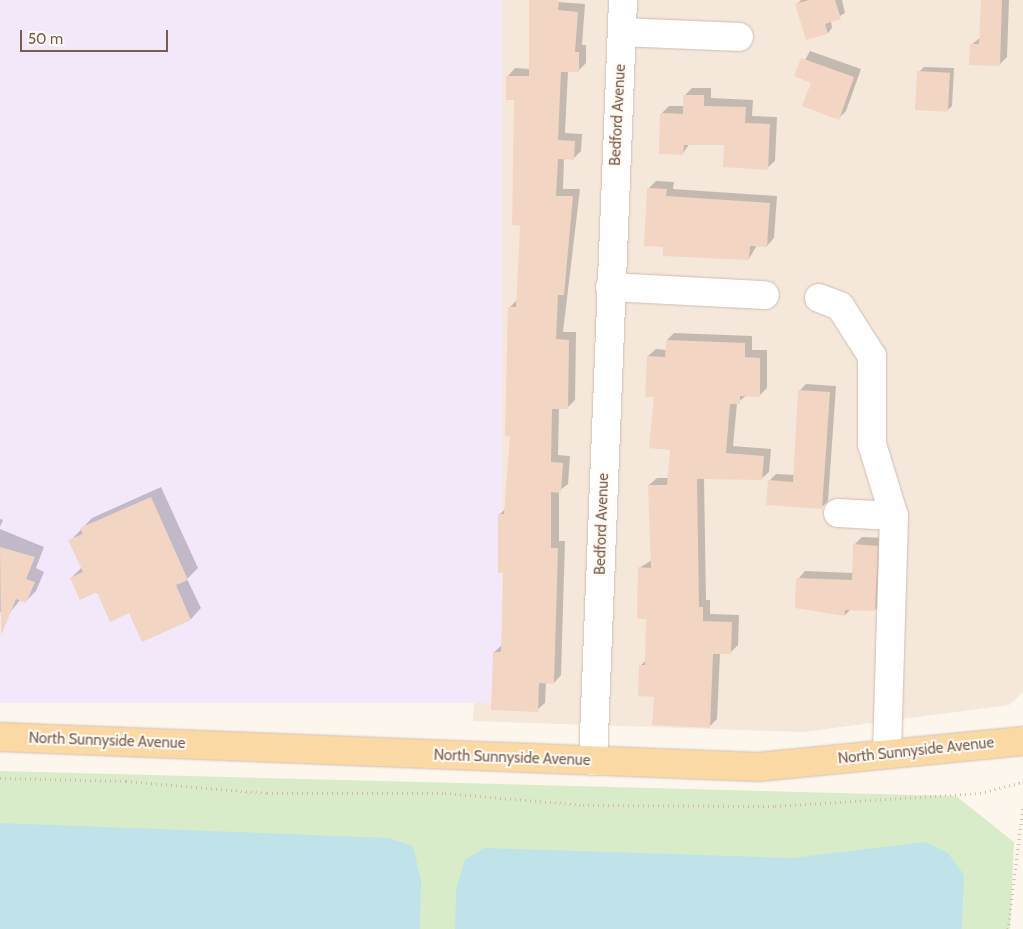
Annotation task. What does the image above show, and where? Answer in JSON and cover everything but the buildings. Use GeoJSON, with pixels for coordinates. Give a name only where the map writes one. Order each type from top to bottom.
{"type":"FeatureCollection","features":[{"type":"Feature","properties":{"kind":"main road","name":"North Sunnyside Avenue"},"geometry":{"type":"LineString","coordinates":[[0,737],[758,767],[1023,741]]}},
{"type":"Feature","properties":{"kind":"street","name":"Bedford Avenue"},"geometry":{"type":"LineString","coordinates":[[593,761],[610,287],[623,0]]}},
{"type":"Feature","properties":{"kind":"street"},"geometry":{"type":"LineString","coordinates":[[622,32],[739,37]]}},
{"type":"Feature","properties":{"kind":"street"},"geometry":{"type":"LineString","coordinates":[[610,287],[764,295]]}},
{"type":"Feature","properties":{"kind":"street"},"geometry":{"type":"LineString","coordinates":[[819,298],[840,306],[872,356],[872,444],[894,516],[887,754]]}},
{"type":"Feature","properties":{"kind":"street"},"geometry":{"type":"LineString","coordinates":[[838,513],[894,516]]}},
{"type":"Feature","properties":{"kind":"path"},"geometry":{"type":"LineString","coordinates":[[0,778],[126,781],[267,794],[445,793],[602,805],[859,801],[980,793],[1023,782]]}},
{"type":"Feature","properties":{"kind":"path"},"geometry":{"type":"LineString","coordinates":[[1008,929],[1023,807]]}},
{"type":"Feature","properties":{"kind":"shaded area"},"geometry":{"type":"Polygon","coordinates":[[[0,0],[502,0],[502,703],[0,703],[0,0]]]}},
{"type":"Feature","properties":{"kind":"shaded area"},"geometry":{"type":"Polygon","coordinates":[[[502,0],[1023,0],[1023,692],[1009,705],[803,732],[473,721],[502,0]]]}},
{"type":"Feature","properties":{"kind":"green space"},"geometry":{"type":"Polygon","coordinates":[[[0,771],[956,796],[1014,842],[1010,929],[0,929],[0,771]]]}},
{"type":"Feature","properties":{"kind":"water"},"geometry":{"type":"Polygon","coordinates":[[[0,823],[389,838],[413,846],[421,881],[420,929],[0,929],[0,823]]]}},
{"type":"Feature","properties":{"kind":"water"},"geometry":{"type":"Polygon","coordinates":[[[925,842],[948,853],[964,875],[962,929],[455,929],[456,890],[465,859],[485,848],[791,858],[925,842]]]}}]}
